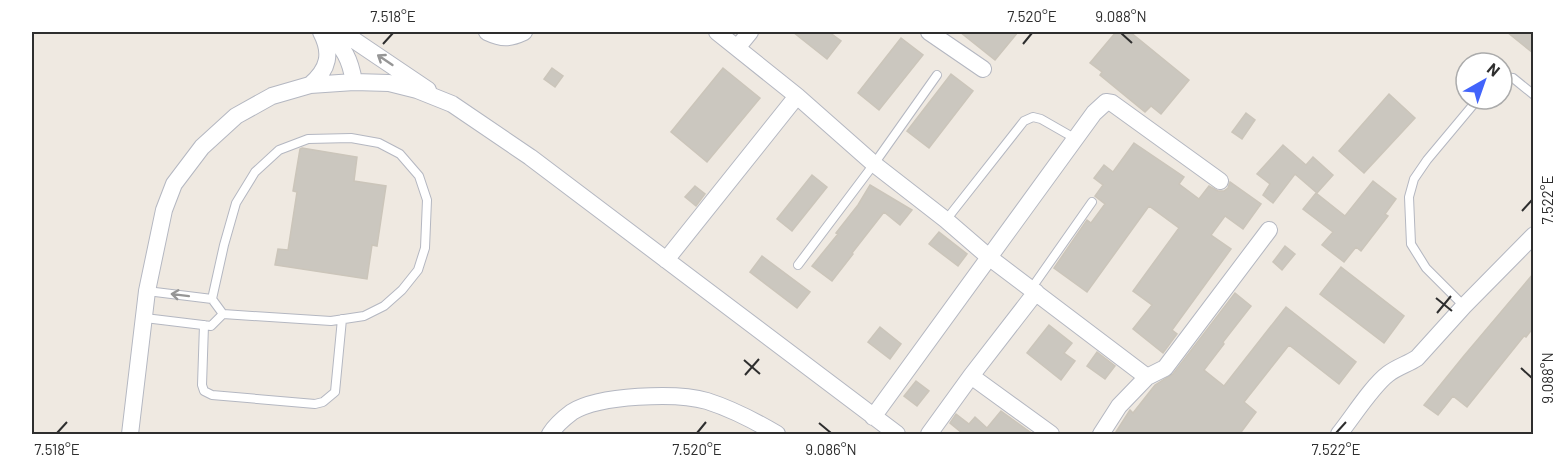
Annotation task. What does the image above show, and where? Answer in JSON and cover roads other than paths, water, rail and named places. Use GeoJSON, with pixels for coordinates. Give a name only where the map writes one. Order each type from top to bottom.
{"type":"FeatureCollection","features":[{"type":"Feature","properties":{"kind":"street"},"geometry":{"type":"LineString","coordinates":[[310,85],[318,78],[328,57],[327,43],[321,32]]}},
{"type":"Feature","properties":{"kind":"street"},"geometry":{"type":"LineString","coordinates":[[328,32],[351,63],[354,82]]}},
{"type":"Feature","properties":{"kind":"street"},"geometry":{"type":"LineString","coordinates":[[342,32],[530,157],[897,435]]}},
{"type":"Feature","properties":{"kind":"street"},"geometry":{"type":"LineString","coordinates":[[487,32],[497,37],[507,38],[524,32]]}},
{"type":"Feature","properties":{"kind":"street"},"geometry":{"type":"LineString","coordinates":[[717,32],[990,258],[1147,377]]}},
{"type":"Feature","properties":{"kind":"street"},"geometry":{"type":"LineString","coordinates":[[737,48],[750,32]]}},
{"type":"Feature","properties":{"kind":"street"},"geometry":{"type":"LineString","coordinates":[[929,32],[983,69]]}},
{"type":"Feature","properties":{"kind":"street"},"geometry":{"type":"LineString","coordinates":[[130,435],[147,291],[164,210],[174,184],[202,147],[236,116],[273,96],[310,85],[354,82],[389,83],[417,90],[452,104]]}},
{"type":"Feature","properties":{"kind":"street"},"geometry":{"type":"LineString","coordinates":[[666,260],[797,96]]}},
{"type":"Feature","properties":{"kind":"street"},"geometry":{"type":"LineString","coordinates":[[873,417],[1101,105],[1106,102],[1112,103],[1220,181]]}},
{"type":"Feature","properties":{"kind":"street"},"geometry":{"type":"LineString","coordinates":[[1101,435],[1119,406],[1147,377],[1165,369],[1269,230]]}},
{"type":"Feature","properties":{"kind":"street"},"geometry":{"type":"LineString","coordinates":[[1340,435],[1381,381],[1417,358],[1533,235]]}},
{"type":"Feature","properties":{"kind":"street"},"geometry":{"type":"LineString","coordinates":[[928,435],[1033,291]]}},
{"type":"Feature","properties":{"kind":"street"},"geometry":{"type":"LineString","coordinates":[[971,376],[1051,435]]}},
{"type":"Feature","properties":{"kind":"street"},"geometry":{"type":"LineString","coordinates":[[550,435],[554,428],[573,412],[594,403],[631,397],[668,396],[705,400],[751,418],[777,435]]}},
{"type":"Feature","properties":{"kind":"lane"},"geometry":{"type":"LineString","coordinates":[[798,265],[937,75]]}},
{"type":"Feature","properties":{"kind":"lane"},"geometry":{"type":"LineString","coordinates":[[1514,79],[1533,95]]}},
{"type":"Feature","properties":{"kind":"lane"},"geometry":{"type":"LineString","coordinates":[[1464,306],[1426,268],[1411,244],[1409,197],[1414,179],[1427,160],[1468,111]]}},
{"type":"Feature","properties":{"kind":"lane"},"geometry":{"type":"LineString","coordinates":[[946,220],[1024,121],[1033,117],[1041,118],[1076,139]]}},
{"type":"Feature","properties":{"kind":"lane"},"geometry":{"type":"LineString","coordinates":[[147,291],[212,300],[223,314],[331,321],[364,316],[384,306],[402,290],[418,270],[425,248],[427,223],[427,200],[419,176],[400,154],[379,143],[351,138],[308,139],[279,150],[255,172],[236,203],[212,300]]}},
{"type":"Feature","properties":{"kind":"lane"},"geometry":{"type":"LineString","coordinates":[[1033,291],[1092,202]]}},
{"type":"Feature","properties":{"kind":"lane"},"geometry":{"type":"LineString","coordinates":[[145,318],[211,326],[223,314]]}},
{"type":"Feature","properties":{"kind":"lane"},"geometry":{"type":"LineString","coordinates":[[204,325],[202,385],[204,391],[212,395],[315,404],[323,402],[335,392],[342,319]]}}]}
